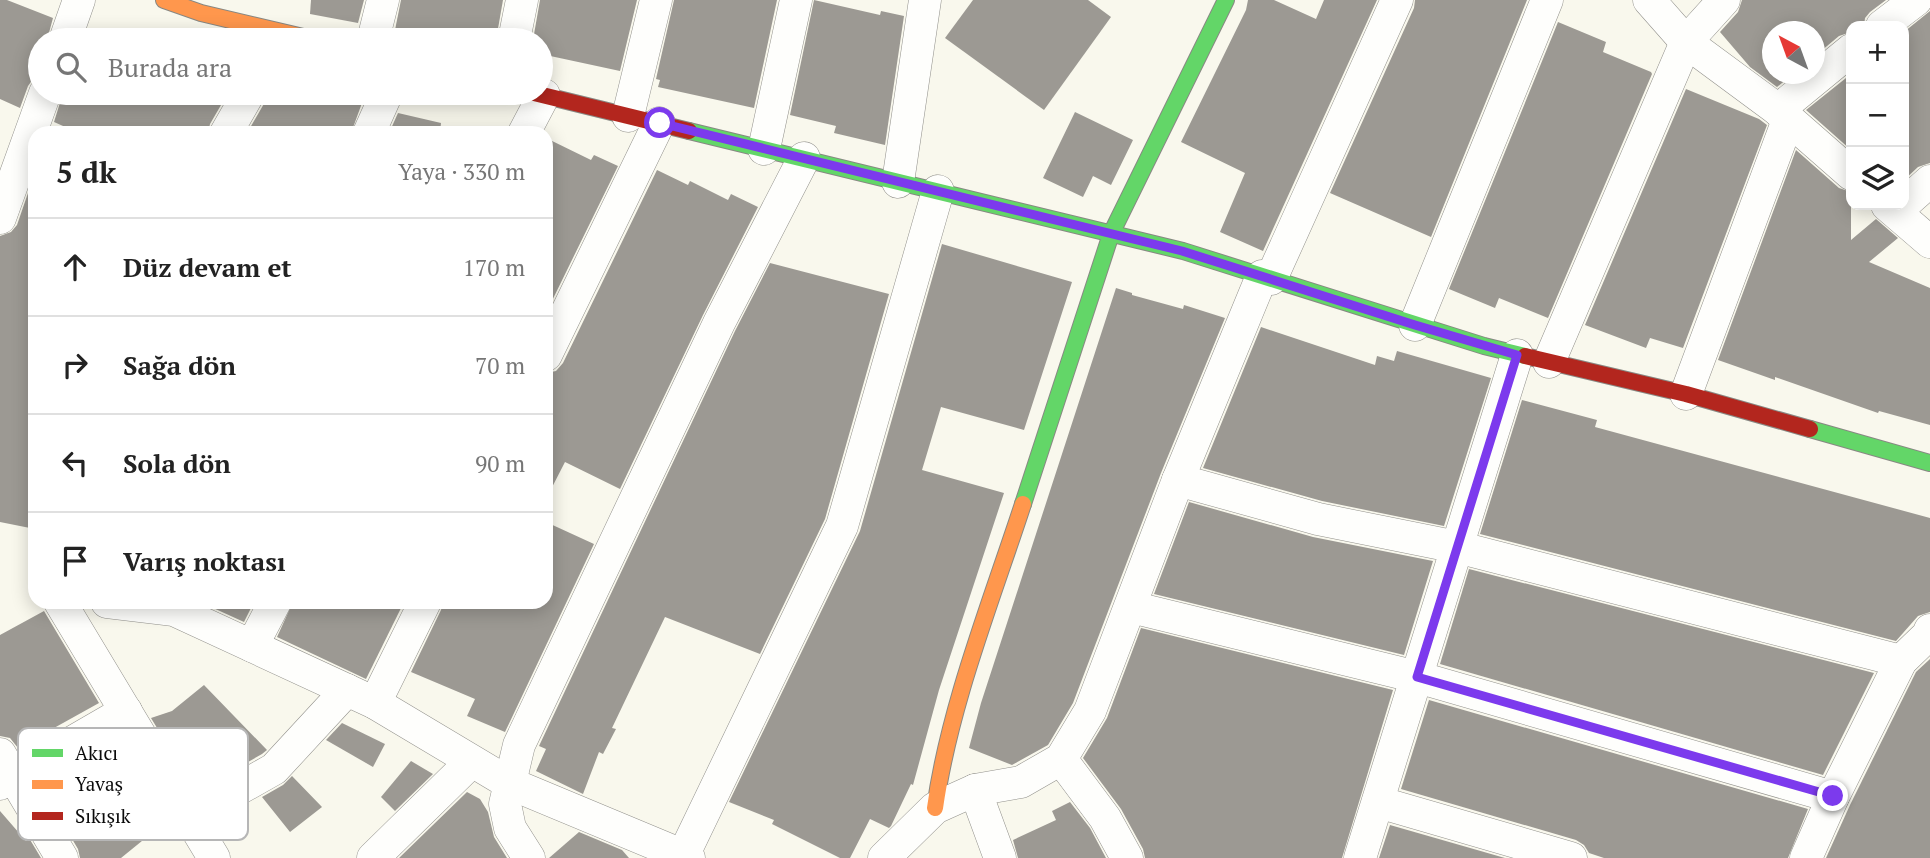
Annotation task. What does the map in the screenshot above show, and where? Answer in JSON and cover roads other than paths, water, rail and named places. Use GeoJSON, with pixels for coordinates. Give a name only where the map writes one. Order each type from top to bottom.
{"type":"FeatureCollection","features":[{"type":"Feature","properties":{"kind":"street"},"geometry":{"type":"LineString","coordinates":[[69,28],[79,0]]}},
{"type":"Feature","properties":{"kind":"street"},"geometry":{"type":"LineString","coordinates":[[164,0],[201,13],[236,10],[267,28]]}},
{"type":"Feature","properties":{"kind":"street"},"geometry":{"type":"LineString","coordinates":[[376,28],[383,0]]}},
{"type":"Feature","properties":{"kind":"street"},"geometry":{"type":"LineString","coordinates":[[516,28],[522,0]]}},
{"type":"Feature","properties":{"kind":"street"},"geometry":{"type":"LineString","coordinates":[[628,116],[656,0]]}},
{"type":"Feature","properties":{"kind":"street"},"geometry":{"type":"LineString","coordinates":[[764,149],[796,0]]}},
{"type":"Feature","properties":{"kind":"street"},"geometry":{"type":"LineString","coordinates":[[898,182],[925,0]]}},
{"type":"Feature","properties":{"kind":"street"},"geometry":{"type":"LineString","coordinates":[[935,808],[939,778],[960,697],[1111,233],[1226,0]]}},
{"type":"Feature","properties":{"kind":"street"},"geometry":{"type":"LineString","coordinates":[[884,858],[935,808],[975,790],[1021,782],[1061,759],[1090,711],[1178,480],[1267,278],[1397,0]]}},
{"type":"Feature","properties":{"kind":"street"},"geometry":{"type":"LineString","coordinates":[[1415,325],[1547,0]]}},
{"type":"Feature","properties":{"kind":"street"},"geometry":{"type":"LineString","coordinates":[[1648,0],[1686,42],[1783,115],[1846,170]]}},
{"type":"Feature","properties":{"kind":"street"},"geometry":{"type":"LineString","coordinates":[[1549,362],[1686,42],[1724,0]]}},
{"type":"Feature","properties":{"kind":"street"},"geometry":{"type":"LineString","coordinates":[[1889,21],[1916,0]]}},
{"type":"Feature","properties":{"kind":"street"},"geometry":{"type":"LineString","coordinates":[[1686,394],[1783,115],[1846,55]]}},
{"type":"Feature","properties":{"kind":"street"},"geometry":{"type":"LineString","coordinates":[[553,97],[1182,251],[1517,355],[1686,394],[1930,463]]}},
{"type":"Feature","properties":{"kind":"street"},"geometry":{"type":"LineString","coordinates":[[34,126],[42,105]]}},
{"type":"Feature","properties":{"kind":"street"},"geometry":{"type":"LineString","coordinates":[[230,126],[242,105]]}},
{"type":"Feature","properties":{"kind":"street"},"geometry":{"type":"LineString","coordinates":[[372,126],[382,105]]}},
{"type":"Feature","properties":{"kind":"street"},"geometry":{"type":"LineString","coordinates":[[527,126],[535,105]]}},
{"type":"Feature","properties":{"kind":"street"},"geometry":{"type":"LineString","coordinates":[[553,341],[660,123]]}},
{"type":"Feature","properties":{"kind":"street"},"geometry":{"type":"LineString","coordinates":[[0,218],[28,142]]}},
{"type":"Feature","properties":{"kind":"street"},"geometry":{"type":"LineString","coordinates":[[529,858],[506,817],[505,804],[519,745],[719,323],[804,158]]}},
{"type":"Feature","properties":{"kind":"street"},"geometry":{"type":"LineString","coordinates":[[1909,197],[1930,181]]}},
{"type":"Feature","properties":{"kind":"street"},"geometry":{"type":"LineString","coordinates":[[181,609],[252,646],[375,703],[509,783],[686,857],[842,526],[938,191]]}},
{"type":"Feature","properties":{"kind":"street"},"geometry":{"type":"LineString","coordinates":[[1901,210],[1930,242]]}},
{"type":"Feature","properties":{"kind":"street"},"geometry":{"type":"LineString","coordinates":[[1360,858],[1517,355]]}},
{"type":"Feature","properties":{"kind":"street"},"geometry":{"type":"LineString","coordinates":[[1178,480],[1318,519],[1457,547],[1901,661]]}},
{"type":"Feature","properties":{"kind":"street"},"geometry":{"type":"LineString","coordinates":[[1131,607],[1417,677],[1833,796]]}},
{"type":"Feature","properties":{"kind":"street"},"geometry":{"type":"LineString","coordinates":[[64,609],[136,728]]}},
{"type":"Feature","properties":{"kind":"street"},"geometry":{"type":"LineString","coordinates":[[252,646],[271,609]]}},
{"type":"Feature","properties":{"kind":"street"},"geometry":{"type":"LineString","coordinates":[[375,703],[422,609]]}},
{"type":"Feature","properties":{"kind":"street"},"geometry":{"type":"LineString","coordinates":[[1806,858],[1833,796],[1901,661],[1930,630]]}},
{"type":"Feature","properties":{"kind":"street"},"geometry":{"type":"LineString","coordinates":[[248,784],[274,769],[347,690]]}},
{"type":"Feature","properties":{"kind":"street"},"geometry":{"type":"LineString","coordinates":[[92,728],[126,711]]}},
{"type":"Feature","properties":{"kind":"street"},"geometry":{"type":"LineString","coordinates":[[1061,759],[1105,818],[1127,858]]}},
{"type":"Feature","properties":{"kind":"street"},"geometry":{"type":"LineString","coordinates":[[373,858],[471,762]]}},
{"type":"Feature","properties":{"kind":"street"},"geometry":{"type":"LineString","coordinates":[[4,772],[18,793]]}},
{"type":"Feature","properties":{"kind":"street"},"geometry":{"type":"LineString","coordinates":[[975,790],[1000,858]]}},
{"type":"Feature","properties":{"kind":"street"},"geometry":{"type":"LineString","coordinates":[[1378,802],[1571,858]]}},
{"type":"Feature","properties":{"kind":"street"},"geometry":{"type":"LineString","coordinates":[[50,840],[62,858]]}},
{"type":"Feature","properties":{"kind":"street"},"geometry":{"type":"LineString","coordinates":[[203,840],[214,858]]}}]}
